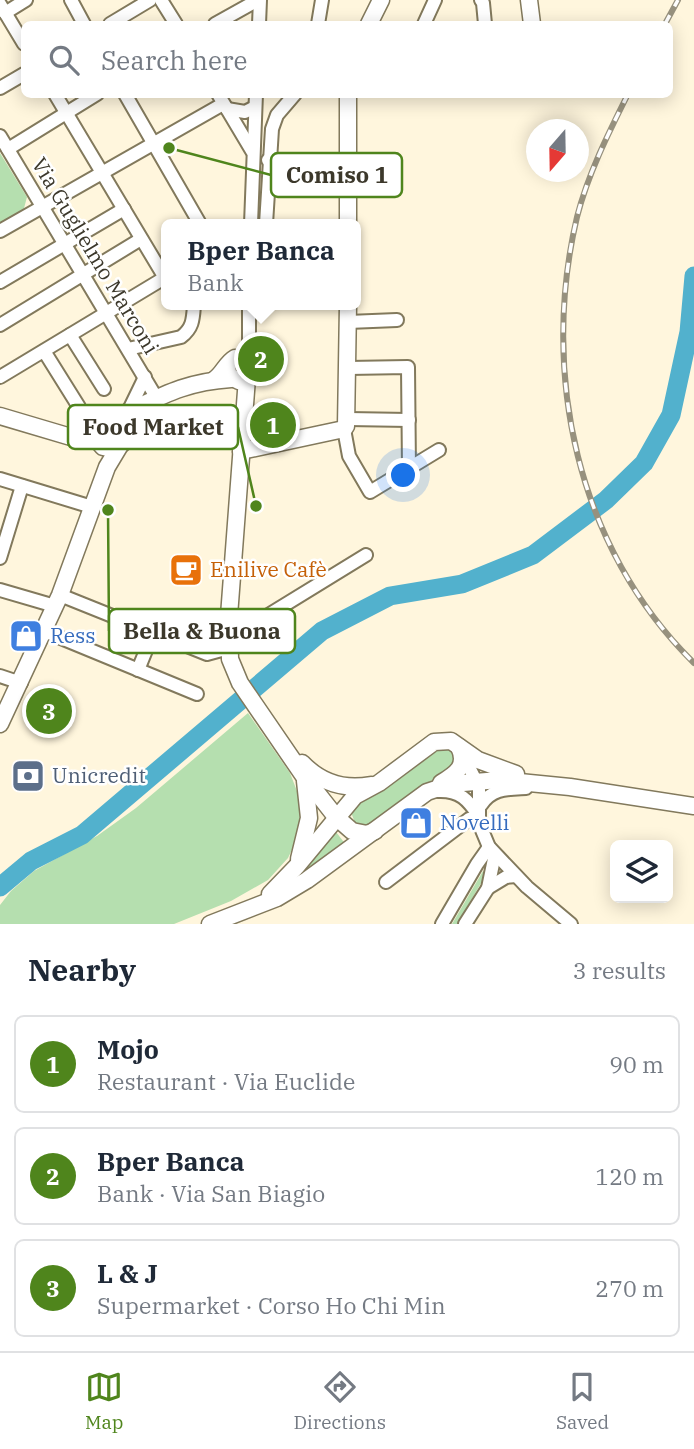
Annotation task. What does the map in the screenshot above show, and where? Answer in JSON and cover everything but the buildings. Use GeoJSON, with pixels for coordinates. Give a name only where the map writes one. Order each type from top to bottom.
{"type":"FeatureCollection","features":[{"type":"Feature","properties":{"kind":"main road"},"geometry":{"type":"LineString","coordinates":[[371,21],[382,0]]}},
{"type":"Feature","properties":{"kind":"main road"},"geometry":{"type":"LineString","coordinates":[[530,2],[532,21]]}},
{"type":"Feature","properties":{"kind":"main road"},"geometry":{"type":"LineString","coordinates":[[348,98],[348,219]]}},
{"type":"Feature","properties":{"kind":"main road"},"geometry":{"type":"LineString","coordinates":[[242,451],[346,424],[348,310]]}},
{"type":"Feature","properties":{"kind":"main road"},"geometry":{"type":"LineString","coordinates":[[72,437],[85,436],[107,419],[125,414],[173,390],[237,371],[244,397],[230,659],[240,682],[258,709],[303,775],[336,817],[352,831],[367,834],[377,830]]}},
{"type":"Feature","properties":{"kind":"main road"},"geometry":{"type":"LineString","coordinates":[[0,416],[111,447],[126,438],[125,414]]}},
{"type":"Feature","properties":{"kind":"main road"},"geometry":{"type":"LineString","coordinates":[[97,427],[96,439],[111,447]]}},
{"type":"Feature","properties":{"kind":"main road"},"geometry":{"type":"LineString","coordinates":[[0,724],[57,601],[107,467],[111,447]]}},
{"type":"Feature","properties":{"kind":"main road"},"geometry":{"type":"LineString","coordinates":[[258,905],[297,866],[355,796],[379,783],[434,742],[446,740],[500,770],[569,787]]}},
{"type":"Feature","properties":{"kind":"main road"},"geometry":{"type":"LineString","coordinates":[[284,744],[306,768],[326,781],[349,787],[379,783]]}},
{"type":"Feature","properties":{"kind":"main road"},"geometry":{"type":"LineString","coordinates":[[210,924],[277,898],[307,880],[460,770],[463,759],[460,749]]}},
{"type":"Feature","properties":{"kind":"main road"},"geometry":{"type":"LineString","coordinates":[[297,866],[309,818],[308,795],[303,775]]}},
{"type":"Feature","properties":{"kind":"main road"},"geometry":{"type":"LineString","coordinates":[[427,792],[452,784],[499,780],[569,787],[694,806]]}},
{"type":"Feature","properties":{"kind":"street"},"geometry":{"type":"LineString","coordinates":[[21,39],[3,8],[26,0]]}},
{"type":"Feature","properties":{"kind":"street"},"geometry":{"type":"LineString","coordinates":[[71,0],[82,21]]}},
{"type":"Feature","properties":{"kind":"street"},"geometry":{"type":"LineString","coordinates":[[115,21],[150,0]]}},
{"type":"Feature","properties":{"kind":"street"},"geometry":{"type":"LineString","coordinates":[[161,0],[174,21]]}},
{"type":"Feature","properties":{"kind":"street"},"geometry":{"type":"LineString","coordinates":[[220,21],[259,0],[259,21]]}},
{"type":"Feature","properties":{"kind":"street"},"geometry":{"type":"LineString","coordinates":[[318,21],[322,0]]}},
{"type":"Feature","properties":{"kind":"street"},"geometry":{"type":"LineString","coordinates":[[425,21],[435,0]]}},
{"type":"Feature","properties":{"kind":"street"},"geometry":{"type":"LineString","coordinates":[[481,0],[485,21]]}},
{"type":"Feature","properties":{"kind":"street"},"geometry":{"type":"LineString","coordinates":[[0,88],[21,76]]}},
{"type":"Feature","properties":{"kind":"street"},"geometry":{"type":"LineString","coordinates":[[57,98],[161,269]]}},
{"type":"Feature","properties":{"kind":"street"},"geometry":{"type":"LineString","coordinates":[[8,149],[91,98]]}},
{"type":"Feature","properties":{"kind":"street"},"geometry":{"type":"LineString","coordinates":[[127,98],[197,219]]}},
{"type":"Feature","properties":{"kind":"street"},"geometry":{"type":"LineString","coordinates":[[266,219],[268,160],[274,122],[292,98]]}},
{"type":"Feature","properties":{"kind":"street"},"geometry":{"type":"LineString","coordinates":[[223,102],[245,112],[255,101]]}},
{"type":"Feature","properties":{"kind":"street"},"geometry":{"type":"LineString","coordinates":[[251,219],[255,101]]}},
{"type":"Feature","properties":{"kind":"street"},"geometry":{"type":"LineString","coordinates":[[0,231],[223,102]]}},
{"type":"Feature","properties":{"kind":"street"},"geometry":{"type":"LineString","coordinates":[[223,102],[253,153]]}},
{"type":"Feature","properties":{"kind":"street","name":"Via Guglielmo Marconi"},"geometry":{"type":"LineString","coordinates":[[0,136],[156,397]]}},
{"type":"Feature","properties":{"kind":"street"},"geometry":{"type":"LineString","coordinates":[[268,160],[348,162]]}},
{"type":"Feature","properties":{"kind":"street"},"geometry":{"type":"LineString","coordinates":[[0,282],[124,209]]}},
{"type":"Feature","properties":{"kind":"street"},"geometry":{"type":"LineString","coordinates":[[0,325],[141,239]]}},
{"type":"Feature","properties":{"kind":"street"},"geometry":{"type":"LineString","coordinates":[[0,377],[161,280]]}},
{"type":"Feature","properties":{"kind":"street"},"geometry":{"type":"LineString","coordinates":[[128,349],[181,337],[188,332],[193,322],[194,310]]}},
{"type":"Feature","properties":{"kind":"street"},"geometry":{"type":"LineString","coordinates":[[237,371],[248,338],[249,310]]}},
{"type":"Feature","properties":{"kind":"street"},"geometry":{"type":"LineString","coordinates":[[348,322],[397,320]]}},
{"type":"Feature","properties":{"kind":"street"},"geometry":{"type":"LineString","coordinates":[[70,335],[103,389]]}},
{"type":"Feature","properties":{"kind":"street"},"geometry":{"type":"LineString","coordinates":[[44,351],[79,407]]}},
{"type":"Feature","properties":{"kind":"street"},"geometry":{"type":"LineString","coordinates":[[348,368],[408,367],[409,469]]}},
{"type":"Feature","properties":{"kind":"street"},"geometry":{"type":"LineString","coordinates":[[125,414],[145,377]]}},
{"type":"Feature","properties":{"kind":"street"},"geometry":{"type":"LineString","coordinates":[[409,420],[346,424],[349,456],[370,492],[439,450]]}},
{"type":"Feature","properties":{"kind":"street"},"geometry":{"type":"LineString","coordinates":[[0,479],[92,507]]}},
{"type":"Feature","properties":{"kind":"street"},"geometry":{"type":"LineString","coordinates":[[0,558],[22,486]]}},
{"type":"Feature","properties":{"kind":"street"},"geometry":{"type":"LineString","coordinates":[[0,590],[57,601],[207,654],[366,555]]}},
{"type":"Feature","properties":{"kind":"street"},"geometry":{"type":"LineString","coordinates":[[44,631],[197,694]]}},
{"type":"Feature","properties":{"kind":"street"},"geometry":{"type":"LineString","coordinates":[[138,670],[153,633]]}},
{"type":"Feature","properties":{"kind":"street"},"geometry":{"type":"LineString","coordinates":[[0,676],[21,682]]}},
{"type":"Feature","properties":{"kind":"street"},"geometry":{"type":"LineString","coordinates":[[460,749],[476,781],[480,828],[492,850],[516,876],[571,924]]}},
{"type":"Feature","properties":{"kind":"street"},"geometry":{"type":"LineString","coordinates":[[386,882],[480,811],[491,793],[500,789],[569,787]]}},
{"type":"Feature","properties":{"kind":"street"},"geometry":{"type":"LineString","coordinates":[[427,792],[455,792],[480,811]]}},
{"type":"Feature","properties":{"kind":"street"},"geometry":{"type":"LineString","coordinates":[[488,888],[492,850]]}},
{"type":"Feature","properties":{"kind":"street"},"geometry":{"type":"LineString","coordinates":[[442,924],[477,864],[492,850]]}},
{"type":"Feature","properties":{"kind":"street"},"geometry":{"type":"LineString","coordinates":[[465,924],[488,888],[506,877],[516,876]]}},
{"type":"Feature","properties":{"kind":"green space"},"geometry":{"type":"Polygon","coordinates":[[[0,153],[27,197],[23,212],[0,225],[0,153]]]}},
{"type":"Feature","properties":{"kind":"green space"},"geometry":{"type":"Polygon","coordinates":[[[248,713],[290,773],[300,799],[297,839],[288,858],[268,880],[231,901],[174,924],[0,924],[0,905],[11,891],[34,871],[97,836],[136,808],[248,713]]]}},
{"type":"Feature","properties":{"kind":"green space"},"geometry":{"type":"Polygon","coordinates":[[[446,748],[456,759],[449,771],[366,827],[355,823],[351,812],[361,798],[375,795],[438,750],[446,748]]]}},
{"type":"Feature","properties":{"kind":"green space"},"geometry":{"type":"Polygon","coordinates":[[[333,828],[346,845],[296,878],[333,828]]]}},
{"type":"Feature","properties":{"kind":"green space"},"geometry":{"type":"Polygon","coordinates":[[[483,871],[487,873],[457,924],[452,924],[483,871]]]}},
{"type":"Feature","properties":{"kind":"waterway"},"geometry":{"type":"LineString","coordinates":[[0,887],[31,861],[82,835],[322,631],[390,596],[462,584],[533,555],[606,500],[644,463],[671,415],[689,332],[694,276]]}},
{"type":"Feature","properties":{"kind":"railway"},"geometry":{"type":"LineString","coordinates":[[667,21],[678,0]]}},
{"type":"Feature","properties":{"kind":"railway"},"geometry":{"type":"LineString","coordinates":[[626,98],[593,170],[577,217],[567,277],[563,337],[567,397],[578,456],[596,513],[621,567],[654,617],[694,663]]}},
{"type":"Feature","properties":{"kind":"place","name":"Comiso 1"},"geometry":{"type":"Point","coordinates":[169,148]}},
{"type":"Feature","properties":{"kind":"place","name":"Bper Banca"},"geometry":{"type":"Point","coordinates":[261,359]}},
{"type":"Feature","properties":{"kind":"place","name":"Mojo"},"geometry":{"type":"Point","coordinates":[273,425]}},
{"type":"Feature","properties":{"kind":"place","name":"Food Market"},"geometry":{"type":"Point","coordinates":[256,506]}},
{"type":"Feature","properties":{"kind":"place","name":"Bella & Buona"},"geometry":{"type":"Point","coordinates":[108,510]}},
{"type":"Feature","properties":{"kind":"place","name":"Enilive Cafè"},"geometry":{"type":"Point","coordinates":[186,570]}},
{"type":"Feature","properties":{"kind":"place","name":"Ress"},"geometry":{"type":"Point","coordinates":[26,636]}},
{"type":"Feature","properties":{"kind":"place","name":"L & J"},"geometry":{"type":"Point","coordinates":[49,711]}},
{"type":"Feature","properties":{"kind":"place","name":"Unicredit"},"geometry":{"type":"Point","coordinates":[28,776]}},
{"type":"Feature","properties":{"kind":"place","name":"Novelli"},"geometry":{"type":"Point","coordinates":[416,823]}}]}
